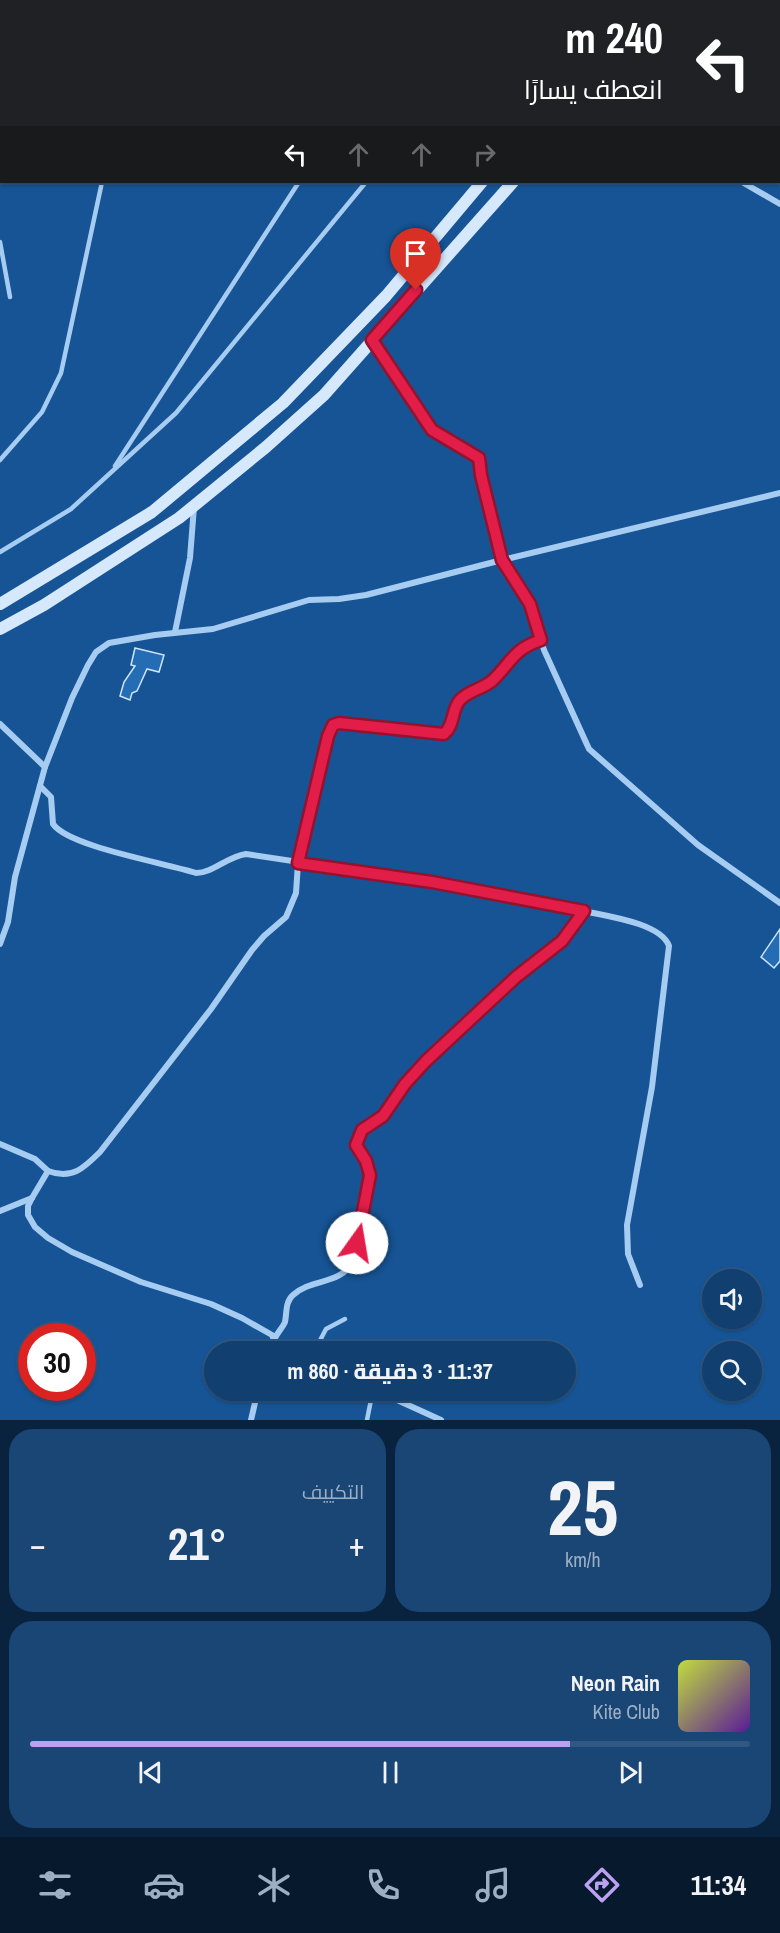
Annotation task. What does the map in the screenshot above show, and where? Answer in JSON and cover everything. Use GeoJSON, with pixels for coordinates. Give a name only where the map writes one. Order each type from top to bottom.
{"type":"FeatureCollection","features":[{"type":"Feature","properties":{"kind":"main road"},"geometry":{"type":"LineString","coordinates":[[0,604],[152,512],[283,403],[386,296],[481,183]]}},
{"type":"Feature","properties":{"kind":"main road"},"geometry":{"type":"LineString","coordinates":[[0,629],[44,605],[179,518],[266,447],[324,395],[512,183]]}},
{"type":"Feature","properties":{"kind":"street"},"geometry":{"type":"LineString","coordinates":[[744,183],[780,204]]}},
{"type":"Feature","properties":{"kind":"street"},"geometry":{"type":"LineString","coordinates":[[372,340],[432,430],[479,458],[502,560],[530,604],[541,640],[589,749],[698,845],[780,903]]}},
{"type":"Feature","properties":{"kind":"street"},"geometry":{"type":"LineString","coordinates":[[0,944],[8,922],[15,877],[45,767],[72,698],[96,652],[109,643],[175,632],[213,629],[309,600],[366,595],[780,493]]}},
{"type":"Feature","properties":{"kind":"street"},"geometry":{"type":"LineString","coordinates":[[175,632],[190,558],[194,506]]}},
{"type":"Feature","properties":{"kind":"street"},"geometry":{"type":"LineString","coordinates":[[0,1144],[35,1160],[48,1171],[73,1174],[81,1170],[111,1140],[211,1009],[252,950],[286,917],[296,893],[298,863],[328,736],[333,725],[339,723],[444,734],[448,730],[461,699],[492,681],[517,652],[541,640]]}},
{"type":"Feature","properties":{"kind":"street"},"geometry":{"type":"LineString","coordinates":[[0,724],[45,767]]}},
{"type":"Feature","properties":{"kind":"street"},"geometry":{"type":"LineString","coordinates":[[40,786],[51,797],[52,819],[56,829],[76,841],[196,873],[205,873],[229,858],[246,854],[432,882],[584,911],[654,929],[667,940],[669,946],[652,1087],[627,1225],[628,1254],[640,1285]]}},
{"type":"Feature","properties":{"kind":"street"},"geometry":{"type":"LineString","coordinates":[[48,1171],[28,1206],[28,1215],[40,1232],[58,1245],[141,1282],[211,1304],[272,1335],[274,1339],[285,1323],[287,1307],[293,1295],[302,1289],[343,1274],[353,1261],[370,1175],[366,1161],[356,1145],[362,1130],[383,1116],[405,1084],[433,1054],[516,977],[562,941],[584,911]]}},
{"type":"Feature","properties":{"kind":"street"},"geometry":{"type":"LineString","coordinates":[[0,1211],[32,1198]]}},
{"type":"Feature","properties":{"kind":"street"},"geometry":{"type":"LineString","coordinates":[[251,1420],[255,1401]]}},
{"type":"Feature","properties":{"kind":"street"},"geometry":{"type":"LineString","coordinates":[[399,1401],[441,1420]]}},
{"type":"Feature","properties":{"kind":"lane"},"geometry":{"type":"LineString","coordinates":[[0,460],[42,412],[61,373],[102,183]]}},
{"type":"Feature","properties":{"kind":"lane"},"geometry":{"type":"LineString","coordinates":[[110,473],[298,183]]}},
{"type":"Feature","properties":{"kind":"lane"},"geometry":{"type":"LineString","coordinates":[[0,552],[71,509],[176,413],[365,183]]}},
{"type":"Feature","properties":{"kind":"lane"},"geometry":{"type":"LineString","coordinates":[[0,242],[10,297]]}},
{"type":"Feature","properties":{"kind":"lane"},"geometry":{"type":"LineString","coordinates":[[320,1341],[326,1329],[345,1319]]}},
{"type":"Feature","properties":{"kind":"lane"},"geometry":{"type":"LineString","coordinates":[[367,1420],[371,1401]]}},
{"type":"Feature","properties":{"kind":"building"},"geometry":{"type":"Polygon","coordinates":[[[135,648],[164,655],[159,672],[147,669],[137,691],[132,693],[130,700],[120,696],[124,682],[135,666],[131,665],[135,648]]]}},
{"type":"Feature","properties":{"kind":"building"},"geometry":{"type":"Polygon","coordinates":[[[780,929],[780,961],[774,968],[761,957],[780,929]]]}},
{"type":"Feature","properties":{"kind":"route"},"geometry":{"type":"LineString","coordinates":[[357,1243],[370,1175],[366,1161],[356,1145],[357,1137],[362,1130],[383,1116],[405,1084],[426,1061],[516,977],[562,941],[584,911],[432,882],[298,863],[328,736],[333,725],[339,723],[444,734],[448,730],[461,699],[492,681],[517,652],[541,640],[530,604],[502,560],[479,458],[432,430],[372,340],[416,290]]}}]}
